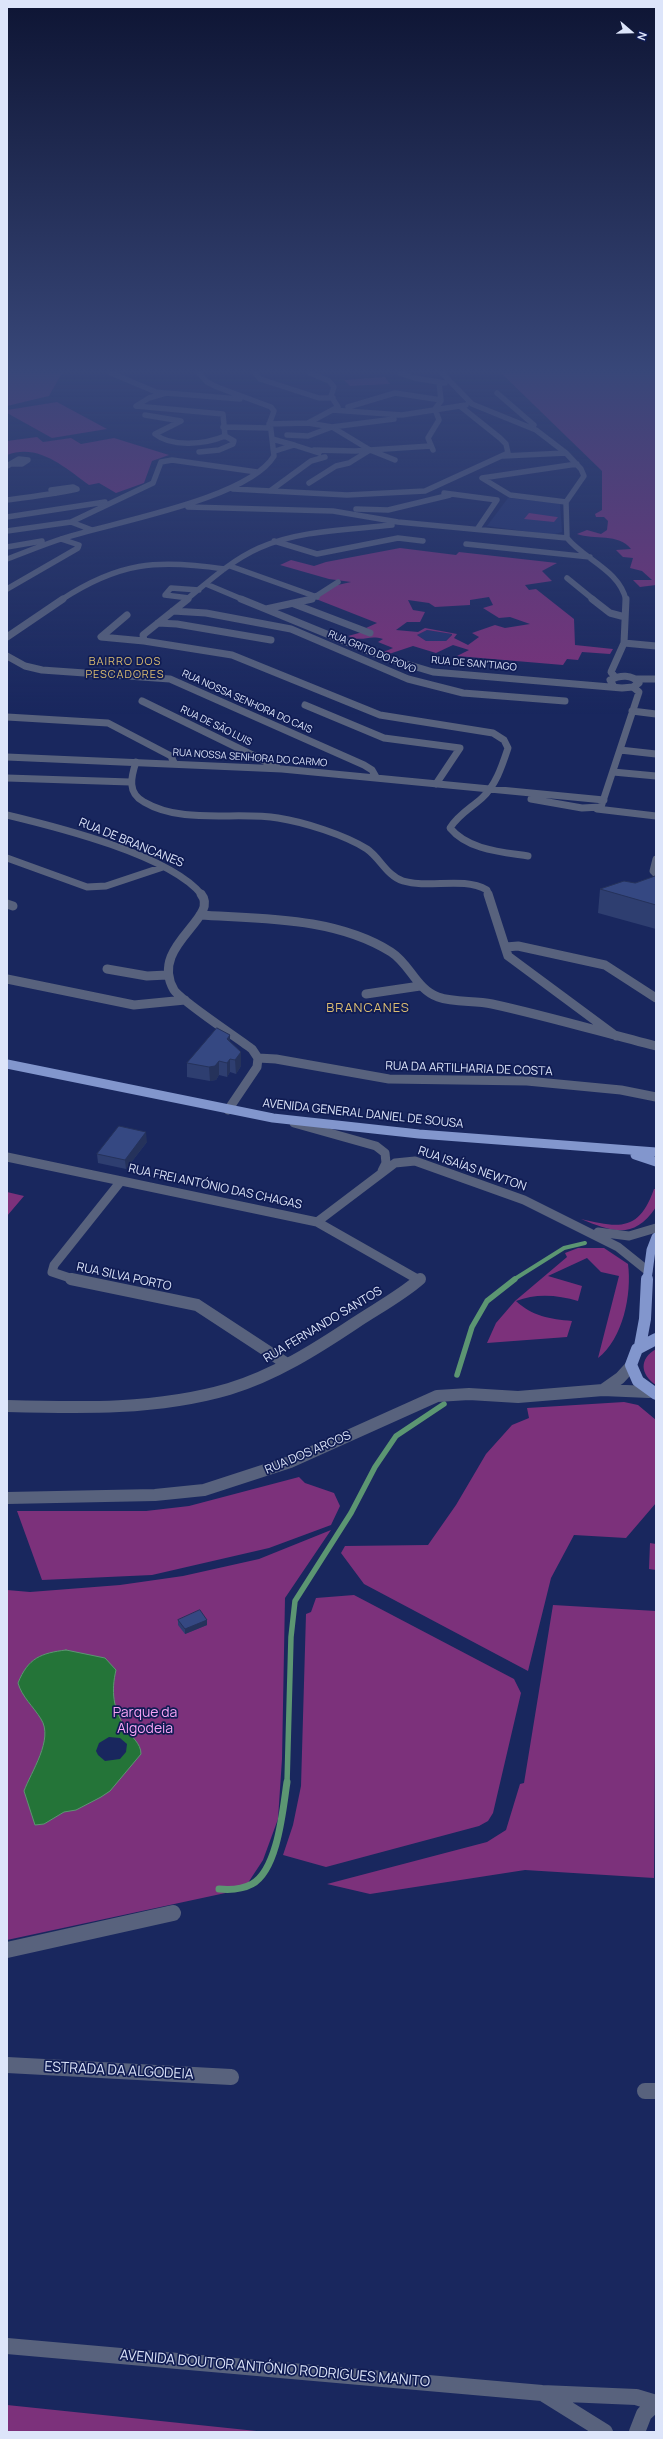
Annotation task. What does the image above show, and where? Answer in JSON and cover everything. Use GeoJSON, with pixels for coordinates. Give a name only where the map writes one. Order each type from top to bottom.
{"type":"FeatureCollection","features":[{"type":"Feature","properties":{"kind":"main road","name":"AVENIDA GENERAL DANIEL DE SOUSA"},"geometry":{"type":"LineString","coordinates":[[7,1064],[273,1118],[419,1134],[602,1149]]}},
{"type":"Feature","properties":{"kind":"main road"},"geometry":{"type":"LineString","coordinates":[[602,1149],[656,1152]]}},
{"type":"Feature","properties":{"kind":"main road"},"geometry":{"type":"LineString","coordinates":[[602,1149],[640,1156],[656,1162]]}},
{"type":"Feature","properties":{"kind":"main road"},"geometry":{"type":"LineString","coordinates":[[654,1395],[639,1385],[631,1375],[631,1366],[632,1358],[640,1346],[645,1330],[648,1271],[656,1237]]}},
{"type":"Feature","properties":{"kind":"main road"},"geometry":{"type":"LineString","coordinates":[[640,1346],[656,1339]]}},
{"type":"Feature","properties":{"kind":"street"},"geometry":{"type":"LineString","coordinates":[[7,531],[71,522],[145,487]]}},
{"type":"Feature","properties":{"kind":"street"},"geometry":{"type":"LineString","coordinates":[[7,559],[63,538],[178,506],[236,487]]}},
{"type":"Feature","properties":{"kind":"street"},"geometry":{"type":"LineString","coordinates":[[270,491],[276,487]]}},
{"type":"Feature","properties":{"kind":"street"},"geometry":{"type":"LineString","coordinates":[[495,487],[510,495],[566,502]]}},
{"type":"Feature","properties":{"kind":"street"},"geometry":{"type":"LineString","coordinates":[[567,538],[566,502],[577,487]]}},
{"type":"Feature","properties":{"kind":"street"},"geometry":{"type":"LineString","coordinates":[[233,489],[347,496],[404,493],[434,488],[450,495],[497,500],[478,528]]}},
{"type":"Feature","properties":{"kind":"street"},"geometry":{"type":"LineString","coordinates":[[7,500],[56,493]]}},
{"type":"Feature","properties":{"kind":"street"},"geometry":{"type":"LineString","coordinates":[[264,509],[265,507],[388,510],[450,495]]}},
{"type":"Feature","properties":{"kind":"street"},"geometry":{"type":"LineString","coordinates":[[7,517],[118,500]]}},
{"type":"Feature","properties":{"kind":"street"},"geometry":{"type":"LineString","coordinates":[[178,506],[344,512],[398,522],[478,528],[567,538],[610,573],[625,594],[624,643],[611,672],[615,678]]}},
{"type":"Feature","properties":{"kind":"street"},"geometry":{"type":"LineString","coordinates":[[71,522],[92,530]]}},
{"type":"Feature","properties":{"kind":"street"},"geometry":{"type":"LineString","coordinates":[[144,641],[142,636],[227,568],[258,548],[274,541],[398,522]]}},
{"type":"Feature","properties":{"kind":"street"},"geometry":{"type":"LineString","coordinates":[[7,546],[63,538],[79,545],[78,548],[7,589]]}},
{"type":"Feature","properties":{"kind":"street"},"geometry":{"type":"LineString","coordinates":[[274,541],[317,554],[398,538],[423,541]]}},
{"type":"Feature","properties":{"kind":"street"},"geometry":{"type":"LineString","coordinates":[[466,544],[590,557]]}},
{"type":"Feature","properties":{"kind":"street"},"geometry":{"type":"LineString","coordinates":[[17,545],[25,546],[28,551]]}},
{"type":"Feature","properties":{"kind":"street"},"geometry":{"type":"LineString","coordinates":[[15,555],[17,545]]}},
{"type":"Feature","properties":{"kind":"street"},"geometry":{"type":"LineString","coordinates":[[563,555],[583,552]]}},
{"type":"Feature","properties":{"kind":"street"},"geometry":{"type":"LineString","coordinates":[[7,637],[26,623],[112,572],[134,566],[179,563],[227,568],[316,597]]}},
{"type":"Feature","properties":{"kind":"street"},"geometry":{"type":"LineString","coordinates":[[567,578],[610,613],[625,618]]}},
{"type":"Feature","properties":{"kind":"street"},"geometry":{"type":"LineString","coordinates":[[266,609],[294,604],[316,597],[338,582]]}},
{"type":"Feature","properties":{"kind":"street","name":"RUA DE SAN'TIAGO"},"geometry":{"type":"LineString","coordinates":[[206,584],[383,657],[433,672],[633,687]]}},
{"type":"Feature","properties":{"kind":"street"},"geometry":{"type":"LineString","coordinates":[[189,598],[165,595],[171,588],[199,590]]}},
{"type":"Feature","properties":{"kind":"street"},"geometry":{"type":"LineString","coordinates":[[294,604],[370,633]]}},
{"type":"Feature","properties":{"kind":"street","name":"RUA GRITO DO POVO"},"geometry":{"type":"LineString","coordinates":[[173,611],[206,613],[292,629],[408,679],[463,693],[565,701]]}},
{"type":"Feature","properties":{"kind":"street"},"geometry":{"type":"LineString","coordinates":[[127,615],[101,637],[144,641],[240,658],[385,716],[492,733],[504,740],[508,748],[490,790],[470,809],[454,820],[450,828],[454,836],[465,841],[528,856]]}},
{"type":"Feature","properties":{"kind":"street"},"geometry":{"type":"LineString","coordinates":[[158,623],[177,624],[270,640]]}},
{"type":"Feature","properties":{"kind":"street"},"geometry":{"type":"LineString","coordinates":[[624,643],[656,646]]}},
{"type":"Feature","properties":{"kind":"street","name":"RUA NOSSA SENHORA DO CAIS"},"geometry":{"type":"LineString","coordinates":[[7,656],[25,666],[42,670],[170,679],[180,682],[362,764],[375,772],[376,777]]}},
{"type":"Feature","properties":{"kind":"street"},"geometry":{"type":"LineString","coordinates":[[613,685],[610,680],[615,678],[656,679]]}},
{"type":"Feature","properties":{"kind":"street"},"geometry":{"type":"LineString","coordinates":[[601,804],[639,692],[633,687],[639,684],[636,679]]}},
{"type":"Feature","properties":{"kind":"street","name":"RUA DE SÃO LUIS"},"geometry":{"type":"LineString","coordinates":[[142,701],[282,769]]}},
{"type":"Feature","properties":{"kind":"street"},"geometry":{"type":"LineString","coordinates":[[305,705],[384,738],[460,748],[436,784]]}},
{"type":"Feature","properties":{"kind":"street"},"geometry":{"type":"LineString","coordinates":[[632,711],[656,714]]}},
{"type":"Feature","properties":{"kind":"street"},"geometry":{"type":"LineString","coordinates":[[7,717],[110,724],[171,756],[174,764]]}},
{"type":"Feature","properties":{"kind":"street"},"geometry":{"type":"LineString","coordinates":[[620,750],[656,754]]}},
{"type":"Feature","properties":{"kind":"street","name":"RUA NOSSA SENHORA DO CARMO"},"geometry":{"type":"LineString","coordinates":[[7,757],[282,769],[376,777],[490,790]]}},
{"type":"Feature","properties":{"kind":"street"},"geometry":{"type":"LineString","coordinates":[[136,762],[130,782],[134,794],[138,798],[160,809],[280,818],[355,843],[369,851],[394,877],[405,882],[428,886],[470,884],[483,887],[489,894],[506,947],[513,961],[616,1036]]}},
{"type":"Feature","properties":{"kind":"street"},"geometry":{"type":"LineString","coordinates":[[613,772],[656,776]]}},
{"type":"Feature","properties":{"kind":"street"},"geometry":{"type":"LineString","coordinates":[[7,778],[130,782]]}},
{"type":"Feature","properties":{"kind":"street"},"geometry":{"type":"LineString","coordinates":[[490,790],[567,797],[601,804],[614,810],[656,816]]}},
{"type":"Feature","properties":{"kind":"street"},"geometry":{"type":"LineString","coordinates":[[490,790],[559,805],[601,804]]}},
{"type":"Feature","properties":{"kind":"street"},"geometry":{"type":"LineString","coordinates":[[559,805],[561,798],[567,797]]}},
{"type":"Feature","properties":{"kind":"street","name":"RUA DE BRANCANES"},"geometry":{"type":"LineString","coordinates":[[7,815],[54,826],[163,868],[191,881],[199,889],[203,896],[204,905],[200,915],[171,954],[167,964],[167,975]]}},
{"type":"Feature","properties":{"kind":"street"},"geometry":{"type":"LineString","coordinates":[[7,858],[87,887],[106,886],[163,868]]}},
{"type":"Feature","properties":{"kind":"street"},"geometry":{"type":"LineString","coordinates":[[656,858],[652,871],[656,874]]}},
{"type":"Feature","properties":{"kind":"street"},"geometry":{"type":"LineString","coordinates":[[200,915],[298,923],[352,935],[392,952],[406,964],[420,986],[439,997],[490,1004],[656,1046]]}},
{"type":"Feature","properties":{"kind":"street"},"geometry":{"type":"LineString","coordinates":[[506,947],[518,946],[595,961],[613,969],[656,998]]}},
{"type":"Feature","properties":{"kind":"street"},"geometry":{"type":"LineString","coordinates":[[107,969],[147,976],[167,975],[175,992],[252,1049],[258,1058],[257,1067],[228,1110]]}},
{"type":"Feature","properties":{"kind":"street"},"geometry":{"type":"LineString","coordinates":[[7,979],[134,1005],[158,1004],[185,1000]]}},
{"type":"Feature","properties":{"kind":"street"},"geometry":{"type":"LineString","coordinates":[[366,994],[420,986]]}},
{"type":"Feature","properties":{"kind":"street","name":"RUA DA ARTILHARIA DE COSTA"},"geometry":{"type":"LineString","coordinates":[[258,1058],[276,1059],[389,1079],[527,1081],[621,1090],[656,1097]]}},
{"type":"Feature","properties":{"kind":"street"},"geometry":{"type":"LineString","coordinates":[[273,1118],[376,1146],[385,1153],[386,1163],[382,1171]]}},
{"type":"Feature","properties":{"kind":"street","name":"RUA FREI ANTÓNIO DAS CHAGAS"},"geometry":{"type":"LineString","coordinates":[[7,1157],[317,1222],[406,1271]]}},
{"type":"Feature","properties":{"kind":"street","name":"RUA ISAÍAS NEWTON"},"geometry":{"type":"LineString","coordinates":[[317,1222],[382,1171],[395,1163],[415,1161],[512,1194],[585,1228],[618,1247],[648,1271]]}},
{"type":"Feature","properties":{"kind":"street","name":"RUA SILVA PORTO"},"geometry":{"type":"LineString","coordinates":[[121,1181],[54,1265],[52,1272],[62,1277],[198,1305],[287,1364]]}},
{"type":"Feature","properties":{"kind":"street","name":"RUA ISAÍAS NEWTON"},"geometry":{"type":"LineString","coordinates":[[585,1228],[608,1234],[629,1236],[656,1228]]}},
{"type":"Feature","properties":{"kind":"street","name":"RUA FERNANDO SANTOS"},"geometry":{"type":"LineString","coordinates":[[7,1406],[119,1407],[156,1405],[227,1389],[260,1378],[287,1364],[420,1279],[406,1271]]}},
{"type":"Feature","properties":{"kind":"street","name":"RUA DOS ARCOS"},"geometry":{"type":"LineString","coordinates":[[602,1390],[620,1378],[631,1366]]}},
{"type":"Feature","properties":{"kind":"street","name":"RUA DOS ARCOS"},"geometry":{"type":"LineString","coordinates":[[7,1498],[139,1496],[204,1490],[243,1479],[290,1462],[437,1396],[469,1394],[518,1397],[602,1390],[654,1395]]}},
{"type":"Feature","properties":{"kind":"street"},"geometry":{"type":"LineString","coordinates":[[7,1950],[173,1914]]}},
{"type":"Feature","properties":{"kind":"street","name":"ESTRADA DA ALGODEIA"},"geometry":{"type":"LineString","coordinates":[[7,2065],[232,2077]]}},
{"type":"Feature","properties":{"kind":"street","name":"AVENIDA DOUTOR ANTÓNIO RODRIGUES MANITO"},"geometry":{"type":"LineString","coordinates":[[7,2346],[542,2392],[636,2397],[656,2403]]}},
{"type":"Feature","properties":{"kind":"street","name":"AVENIDA DOUTOR ANTÓNIO RODRIGUES MANITO"},"geometry":{"type":"LineString","coordinates":[[542,2392],[605,2432]]}},
{"type":"Feature","properties":{"kind":"street"},"geometry":{"type":"LineString","coordinates":[[637,2432],[644,2414],[656,2403]]}},
{"type":"Feature","properties":{"kind":"shaded area"},"geometry":{"type":"Polygon","coordinates":[[[508,498],[560,503],[562,532],[552,535],[487,526],[508,498]]]}},
{"type":"Feature","properties":{"kind":"shaded area"},"geometry":{"type":"Polygon","coordinates":[[[427,630],[452,634],[446,641],[426,641],[417,635],[427,630]]]}},
{"type":"Feature","properties":{"kind":"shaded area"},"geometry":{"type":"Polygon","coordinates":[[[66,1650],[105,1658],[116,1670],[113,1693],[116,1707],[127,1731],[141,1750],[141,1754],[110,1791],[76,1810],[64,1812],[44,1824],[35,1825],[24,1791],[43,1746],[45,1736],[44,1727],[41,1719],[22,1693],[18,1683],[26,1668],[36,1658],[49,1653],[66,1650]]]}},
{"type":"Feature","properties":{"kind":"green space"},"geometry":{"type":"Polygon","coordinates":[[[105,487],[133,487],[116,493],[105,487]]]}},
{"type":"Feature","properties":{"kind":"green space"},"geometry":{"type":"Polygon","coordinates":[[[602,487],[656,487],[656,585],[640,587],[633,580],[652,580],[642,571],[630,568],[633,558],[623,557],[616,550],[631,549],[626,544],[613,539],[577,534],[587,530],[601,534],[607,530],[608,521],[604,517],[596,517],[595,514],[602,510],[602,487]]]}},
{"type":"Feature","properties":{"kind":"green space"},"geometry":{"type":"Polygon","coordinates":[[[529,513],[558,517],[554,522],[524,519],[529,513]]]}},
{"type":"Feature","properties":{"kind":"green space"},"geometry":{"type":"Polygon","coordinates":[[[400,548],[456,555],[459,552],[557,563],[542,571],[552,581],[525,585],[529,590],[536,589],[574,619],[575,645],[613,649],[610,654],[582,652],[578,660],[567,659],[563,665],[457,656],[469,650],[453,645],[436,653],[413,646],[386,655],[381,653],[393,648],[378,642],[383,639],[373,637],[358,639],[348,636],[370,630],[366,628],[377,623],[316,599],[333,586],[351,582],[329,579],[280,565],[291,560],[314,566],[326,562],[400,548]],[[489,597],[470,600],[470,605],[435,607],[429,603],[408,600],[413,610],[425,612],[420,622],[407,622],[396,630],[418,632],[425,628],[457,634],[454,638],[468,645],[479,637],[472,633],[495,625],[505,628],[530,624],[510,617],[499,618],[483,608],[493,605],[489,597]],[[427,630],[417,635],[426,641],[446,641],[452,635],[452,634],[427,630]]]}},
{"type":"Feature","properties":{"kind":"green space"},"geometry":{"type":"Polygon","coordinates":[[[654,1189],[656,1189],[656,1207],[648,1218],[640,1225],[631,1229],[613,1230],[581,1219],[606,1224],[626,1224],[634,1220],[642,1213],[654,1189]]]}},
{"type":"Feature","properties":{"kind":"green space"},"geometry":{"type":"Polygon","coordinates":[[[7,1192],[24,1196],[7,1216],[7,1192]]]}},
{"type":"Feature","properties":{"kind":"green space"},"geometry":{"type":"Polygon","coordinates":[[[578,1248],[604,1248],[628,1264],[629,1289],[624,1315],[620,1328],[607,1350],[598,1358],[619,1276],[601,1272],[587,1258],[548,1276],[582,1286],[578,1301],[563,1297],[539,1296],[524,1298],[516,1301],[528,1310],[542,1316],[572,1321],[567,1337],[487,1343],[496,1323],[515,1301],[567,1257],[565,1253],[578,1248]]]}},
{"type":"Feature","properties":{"kind":"green space"},"geometry":{"type":"Polygon","coordinates":[[[656,1349],[656,1385],[644,1371],[644,1362],[650,1353],[656,1349]]]}},
{"type":"Feature","properties":{"kind":"green space"},"geometry":{"type":"Polygon","coordinates":[[[624,1402],[638,1405],[656,1420],[656,1503],[626,1538],[574,1535],[551,1578],[528,1671],[364,1584],[341,1553],[345,1546],[428,1545],[456,1505],[486,1454],[512,1425],[529,1418],[527,1408],[624,1402]]]}},
{"type":"Feature","properties":{"kind":"green space"},"geometry":{"type":"Polygon","coordinates":[[[299,1477],[305,1483],[334,1493],[340,1506],[331,1525],[269,1548],[152,1575],[42,1580],[17,1511],[146,1511],[189,1506],[299,1477]]]}},
{"type":"Feature","properties":{"kind":"green space","name":"Parque da Algodeia"},"geometry":{"type":"Polygon","coordinates":[[[331,1530],[285,1598],[282,1759],[278,1819],[263,1860],[244,1889],[7,1940],[7,1590],[30,1592],[120,1585],[183,1576],[259,1559],[331,1530]]]}},
{"type":"Feature","properties":{"kind":"green space"},"geometry":{"type":"Polygon","coordinates":[[[650,1543],[656,1544],[656,1570],[649,1569],[650,1543]]]}},
{"type":"Feature","properties":{"kind":"green space"},"geometry":{"type":"Polygon","coordinates":[[[354,1595],[514,1679],[521,1693],[493,1813],[488,1821],[479,1826],[326,1867],[283,1855],[293,1825],[301,1786],[306,1614],[311,1612],[316,1598],[354,1595]]]}},
{"type":"Feature","properties":{"kind":"green space"},"geometry":{"type":"Polygon","coordinates":[[[553,1605],[656,1611],[654,1878],[525,1870],[370,1894],[327,1884],[487,1842],[506,1830],[520,1784],[524,1783],[553,1605]]]}},
{"type":"Feature","properties":{"kind":"green space"},"geometry":{"type":"Polygon","coordinates":[[[7,2405],[266,2432],[7,2432],[7,2405]]]}},
{"type":"Feature","properties":{"kind":"pier"},"geometry":{"type":"Polygon","coordinates":[[[109,1737],[120,1738],[127,1744],[126,1752],[120,1759],[105,1761],[96,1751],[99,1743],[109,1737]]]}},
{"type":"Feature","properties":{"kind":"building"},"geometry":{"type":"Polygon","coordinates":[[[656,876],[656,905],[600,889],[624,881],[635,883],[656,876]]]}},
{"type":"Feature","properties":{"kind":"building"},"geometry":{"type":"Polygon","coordinates":[[[217,1028],[230,1035],[227,1039],[241,1052],[235,1060],[230,1059],[227,1063],[219,1061],[215,1066],[209,1067],[187,1063],[217,1028]]]}},
{"type":"Feature","properties":{"kind":"building"},"geometry":{"type":"Polygon","coordinates":[[[119,1126],[146,1132],[125,1160],[97,1154],[119,1126]]]}},
{"type":"Feature","properties":{"kind":"building"},"geometry":{"type":"Polygon","coordinates":[[[200,1610],[207,1620],[185,1629],[178,1620],[200,1610]]]}},
{"type":"Feature","properties":{"kind":"waterway"},"geometry":{"type":"LineString","coordinates":[[513,1280],[564,1248],[585,1243]]}},
{"type":"Feature","properties":{"kind":"waterway"},"geometry":{"type":"LineString","coordinates":[[457,1375],[472,1327],[487,1301],[515,1279]]}},
{"type":"Feature","properties":{"kind":"waterway"},"geometry":{"type":"LineString","coordinates":[[287,1783],[291,1637],[295,1601],[351,1513],[375,1467],[396,1436],[444,1404]]}},
{"type":"Feature","properties":{"kind":"waterway"},"geometry":{"type":"LineString","coordinates":[[219,1889],[236,1889],[248,1886],[261,1877],[268,1866],[278,1838],[287,1782]]}},
{"type":"Feature","properties":{"kind":"district","name":"BAIRRO DOS PESCADORES"},"geometry":{"type":"Point","coordinates":[125,668]}},
{"type":"Feature","properties":{"kind":"district","name":"BRANCANES"},"geometry":{"type":"Point","coordinates":[368,1008]}}]}
